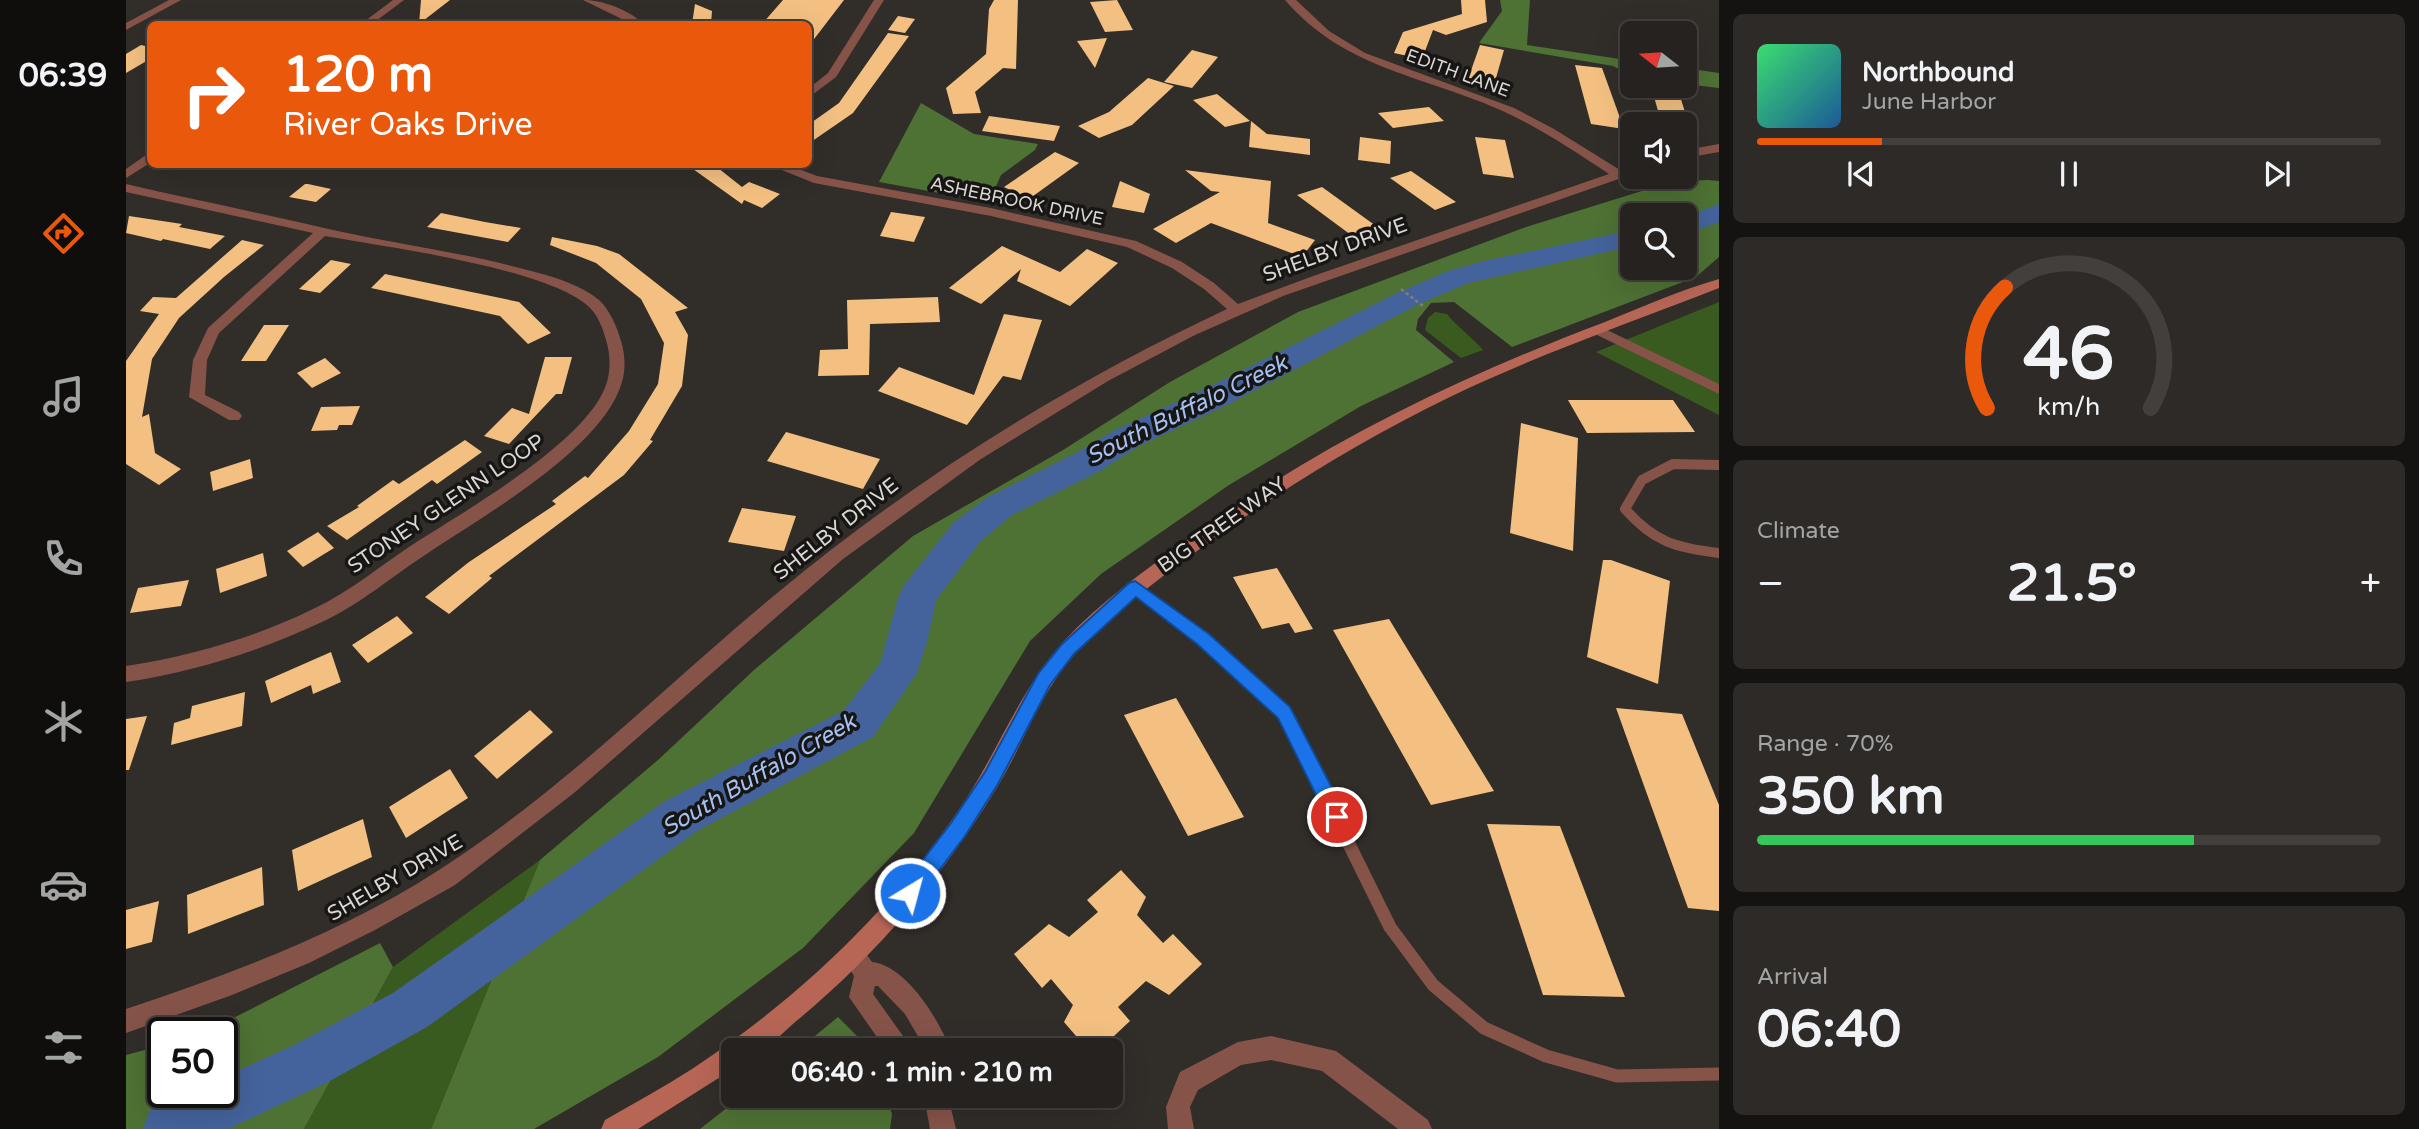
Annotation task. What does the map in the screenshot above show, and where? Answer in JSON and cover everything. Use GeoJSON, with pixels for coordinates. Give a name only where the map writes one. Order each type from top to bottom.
{"type":"FeatureCollection","features":[{"type":"Feature","properties":{"kind":"main road","name":"BIG TREE WAY"},"geometry":{"type":"LineString","coordinates":[[754,1038],[802,1001],[860,964],[958,829],[991,778],[1044,680],[1076,641],[1135,587],[1237,512],[1328,454],[1448,392],[1719,283]]}},
{"type":"Feature","properties":{"kind":"main road"},"geometry":{"type":"LineString","coordinates":[[614,1129],[721,1063]]}},
{"type":"Feature","properties":{"kind":"street"},"geometry":{"type":"LineString","coordinates":[[126,27],[176,0]]}},
{"type":"Feature","properties":{"kind":"street"},"geometry":{"type":"LineString","coordinates":[[370,21],[399,0]]}},
{"type":"Feature","properties":{"kind":"street"},"geometry":{"type":"LineString","coordinates":[[588,0],[634,21]]}},
{"type":"Feature","properties":{"kind":"street"},"geometry":{"type":"LineString","coordinates":[[812,92],[832,75],[879,0]]}},
{"type":"Feature","properties":{"kind":"street","name":"EDITH LANE"},"geometry":{"type":"LineString","coordinates":[[1290,0],[1325,33],[1354,51],[1390,67],[1510,110],[1620,169]]}},
{"type":"Feature","properties":{"kind":"street"},"geometry":{"type":"LineString","coordinates":[[1697,152],[1719,148]]}},
{"type":"Feature","properties":{"kind":"street"},"geometry":{"type":"LineString","coordinates":[[126,174],[147,160]]}},
{"type":"Feature","properties":{"kind":"street","name":"ASHEBROOK DRIVE"},"geometry":{"type":"LineString","coordinates":[[783,168],[814,180],[991,212],[1131,244],[1177,265],[1209,286],[1237,311]]}},
{"type":"Feature","properties":{"kind":"street","name":"SHELBY DRIVE"},"geometry":{"type":"LineString","coordinates":[[126,1021],[210,993],[349,933],[450,876],[555,798],[754,624],[894,511],[1003,436],[1060,402],[1158,348],[1237,311],[1294,288],[1620,174]]}},
{"type":"Feature","properties":{"kind":"street","name":"STONEY GLENN LOOP"},"geometry":{"type":"LineString","coordinates":[[126,188],[553,281],[594,303],[610,331],[618,360],[612,390],[587,428],[541,468],[323,614],[242,647],[157,670],[126,674]]}},
{"type":"Feature","properties":{"kind":"street"},"geometry":{"type":"LineString","coordinates":[[234,416],[197,397],[200,359],[213,331],[323,231]]}},
{"type":"Feature","properties":{"kind":"street"},"geometry":{"type":"LineString","coordinates":[[892,1038],[861,997],[860,964],[884,975],[913,1006],[932,1038]]}},
{"type":"Feature","properties":{"kind":"street"},"geometry":{"type":"LineString","coordinates":[[1181,1129],[1178,1107],[1189,1081],[1238,1054],[1271,1048],[1326,1060],[1419,1129]]}},
{"type":"Feature","properties":{"kind":"street"},"geometry":{"type":"LineString","coordinates":[[939,1108],[943,1129]]}},
{"type":"Feature","properties":{"kind":"lane"},"geometry":{"type":"LineString","coordinates":[[1600,331],[1719,389]]}},
{"type":"Feature","properties":{"kind":"lane"},"geometry":{"type":"LineString","coordinates":[[1719,465],[1673,464],[1642,480],[1625,509],[1642,529],[1676,548],[1719,553]]}},
{"type":"Feature","properties":{"kind":"lane"},"geometry":{"type":"LineString","coordinates":[[1135,587],[1203,639],[1284,713],[1390,927],[1433,985],[1484,1027],[1546,1056],[1617,1076],[1719,1074]]}},
{"type":"Feature","properties":{"kind":"path"},"geometry":{"type":"LineString","coordinates":[[1401,289],[1423,306]]}},
{"type":"Feature","properties":{"kind":"green space"},"geometry":{"type":"Polygon","coordinates":[[[1500,0],[1530,0],[1527,45],[1620,59],[1620,70],[1613,66],[1479,43],[1502,11],[1500,0]]]}},
{"type":"Feature","properties":{"kind":"green space"},"geometry":{"type":"Polygon","coordinates":[[[1698,70],[1719,73],[1719,88],[1698,86],[1698,70]]]}},
{"type":"Feature","properties":{"kind":"green space"},"geometry":{"type":"Polygon","coordinates":[[[921,103],[974,134],[1038,144],[1035,150],[1001,175],[989,202],[879,182],[921,103]]]}},
{"type":"Feature","properties":{"kind":"green space"},"geometry":{"type":"Polygon","coordinates":[[[1697,180],[1719,181],[1719,257],[1697,276],[1697,203],[1620,203],[1620,280],[1688,280],[1512,347],[1454,302],[1431,303],[1418,319],[1416,330],[1454,362],[1361,406],[1229,485],[1101,574],[1030,641],[914,833],[803,948],[658,1057],[534,1129],[431,1129],[540,860],[658,760],[754,670],[913,536],[1063,450],[1170,382],[1298,312],[1526,227],[1645,190],[1697,189],[1697,180]]]}},
{"type":"Feature","properties":{"kind":"green space"},"geometry":{"type":"Polygon","coordinates":[[[1719,302],[1719,415],[1596,352],[1719,302]]]}},
{"type":"Feature","properties":{"kind":"green space"},"geometry":{"type":"Polygon","coordinates":[[[1435,312],[1447,314],[1483,350],[1461,358],[1425,330],[1428,318],[1435,312]]]}},
{"type":"Feature","properties":{"kind":"green space"},"geometry":{"type":"Polygon","coordinates":[[[540,860],[431,1129],[304,1129],[393,967],[540,860]]]}},
{"type":"Feature","properties":{"kind":"green space"},"geometry":{"type":"Polygon","coordinates":[[[380,943],[393,967],[304,1129],[126,1129],[126,1055],[147,1049],[147,1108],[238,1108],[238,1017],[235,1017],[380,943]]]}},
{"type":"Feature","properties":{"kind":"green space"},"geometry":{"type":"Polygon","coordinates":[[[838,1017],[859,1038],[813,1038],[838,1017]]]}},
{"type":"Feature","properties":{"kind":"green space"},"geometry":{"type":"Polygon","coordinates":[[[727,1108],[890,1108],[892,1114],[890,1129],[700,1129],[727,1108]]]}},
{"type":"Feature","properties":{"kind":"building"},"geometry":{"type":"Polygon","coordinates":[[[421,0],[450,0],[423,21],[419,21],[421,0]]]}},
{"type":"Feature","properties":{"kind":"building"},"geometry":{"type":"Polygon","coordinates":[[[783,0],[844,0],[812,42],[812,21],[765,21],[783,0]]]}},
{"type":"Feature","properties":{"kind":"building"},"geometry":{"type":"Polygon","coordinates":[[[994,0],[1018,0],[1016,69],[1003,68],[975,92],[981,113],[953,114],[946,88],[986,54],[989,9],[994,0]]]}},
{"type":"Feature","properties":{"kind":"building"},"geometry":{"type":"Polygon","coordinates":[[[1117,0],[1133,30],[1105,32],[1090,2],[1117,0]]]}},
{"type":"Feature","properties":{"kind":"building"},"geometry":{"type":"Polygon","coordinates":[[[1461,0],[1485,0],[1487,22],[1446,35],[1433,30],[1422,59],[1394,53],[1403,32],[1462,14],[1461,0]]]}},
{"type":"Feature","properties":{"kind":"building"},"geometry":{"type":"Polygon","coordinates":[[[695,4],[712,11],[711,21],[692,21],[695,4]]]}},
{"type":"Feature","properties":{"kind":"building"},"geometry":{"type":"Polygon","coordinates":[[[898,16],[915,19],[905,33],[888,30],[898,16]]]}},
{"type":"Feature","properties":{"kind":"building"},"geometry":{"type":"Polygon","coordinates":[[[888,33],[909,36],[853,113],[812,141],[812,122],[839,103],[888,33]]]}},
{"type":"Feature","properties":{"kind":"building"},"geometry":{"type":"Polygon","coordinates":[[[1107,38],[1095,68],[1077,41],[1107,38]]]}},
{"type":"Feature","properties":{"kind":"building"},"geometry":{"type":"Polygon","coordinates":[[[141,45],[147,46],[147,61],[126,73],[126,54],[141,45]]]}},
{"type":"Feature","properties":{"kind":"building"},"geometry":{"type":"Polygon","coordinates":[[[1480,45],[1504,50],[1494,85],[1468,79],[1480,45]]]}},
{"type":"Feature","properties":{"kind":"building"},"geometry":{"type":"Polygon","coordinates":[[[1192,50],[1218,57],[1192,88],[1164,82],[1192,50]]]}},
{"type":"Feature","properties":{"kind":"building"},"geometry":{"type":"Polygon","coordinates":[[[1575,65],[1602,68],[1620,118],[1620,128],[1591,124],[1575,65]]]}},
{"type":"Feature","properties":{"kind":"building"},"geometry":{"type":"Polygon","coordinates":[[[1148,78],[1174,86],[1132,125],[1099,138],[1078,126],[1109,112],[1148,78]]]}},
{"type":"Feature","properties":{"kind":"building"},"geometry":{"type":"Polygon","coordinates":[[[1217,94],[1250,121],[1225,127],[1193,100],[1217,94]]]}},
{"type":"Feature","properties":{"kind":"building"},"geometry":{"type":"Polygon","coordinates":[[[1654,98],[1681,98],[1685,112],[1665,112],[1658,111],[1654,98]]]}},
{"type":"Feature","properties":{"kind":"building"},"geometry":{"type":"Polygon","coordinates":[[[1429,107],[1444,121],[1393,128],[1378,113],[1429,107]]]}},
{"type":"Feature","properties":{"kind":"building"},"geometry":{"type":"Polygon","coordinates":[[[989,116],[1060,126],[1054,141],[982,131],[989,116]]]}},
{"type":"Feature","properties":{"kind":"building"},"geometry":{"type":"Polygon","coordinates":[[[1251,121],[1267,134],[1310,139],[1310,155],[1249,147],[1251,121]]]}},
{"type":"Feature","properties":{"kind":"building"},"geometry":{"type":"Polygon","coordinates":[[[1360,137],[1391,141],[1390,164],[1358,160],[1360,137]]]}},
{"type":"Feature","properties":{"kind":"building"},"geometry":{"type":"Polygon","coordinates":[[[1475,137],[1505,140],[1514,178],[1483,174],[1475,137]]]}},
{"type":"Feature","properties":{"kind":"building"},"geometry":{"type":"Polygon","coordinates":[[[1055,152],[1079,163],[1029,199],[1004,187],[1055,152]]]}},
{"type":"Feature","properties":{"kind":"building"},"geometry":{"type":"Polygon","coordinates":[[[692,168],[718,168],[742,187],[749,182],[780,194],[762,208],[744,200],[742,204],[692,168]]]}},
{"type":"Feature","properties":{"kind":"building"},"geometry":{"type":"Polygon","coordinates":[[[1185,170],[1271,181],[1268,223],[1315,240],[1302,257],[1211,223],[1176,243],[1153,229],[1220,192],[1211,191],[1185,170]]]}},
{"type":"Feature","properties":{"kind":"building"},"geometry":{"type":"Polygon","coordinates":[[[1411,171],[1456,202],[1435,210],[1390,178],[1411,171]]]}},
{"type":"Feature","properties":{"kind":"building"},"geometry":{"type":"Polygon","coordinates":[[[1120,181],[1150,194],[1144,213],[1112,207],[1120,181]]]}},
{"type":"Feature","properties":{"kind":"building"},"geometry":{"type":"Polygon","coordinates":[[[305,184],[331,189],[316,202],[289,197],[305,184]]]}},
{"type":"Feature","properties":{"kind":"building"},"geometry":{"type":"Polygon","coordinates":[[[1322,187],[1376,226],[1351,235],[1297,195],[1322,187]]]}},
{"type":"Feature","properties":{"kind":"building"},"geometry":{"type":"Polygon","coordinates":[[[891,212],[925,217],[914,242],[880,236],[891,212]]]}},
{"type":"Feature","properties":{"kind":"building"},"geometry":{"type":"Polygon","coordinates":[[[441,213],[521,228],[508,242],[427,227],[441,213]]]}},
{"type":"Feature","properties":{"kind":"building"},"geometry":{"type":"Polygon","coordinates":[[[129,216],[182,224],[179,227],[225,236],[210,249],[163,239],[161,241],[126,233],[129,216]]]}},
{"type":"Feature","properties":{"kind":"building"},"geometry":{"type":"Polygon","coordinates":[[[552,237],[597,246],[619,254],[688,308],[675,312],[688,335],[682,386],[650,440],[653,441],[624,475],[489,576],[492,578],[449,614],[425,597],[469,562],[556,504],[552,501],[585,476],[588,478],[629,431],[658,384],[664,343],[641,299],[596,263],[550,245],[552,237]]]}},
{"type":"Feature","properties":{"kind":"building"},"geometry":{"type":"Polygon","coordinates":[[[242,240],[264,245],[179,318],[152,359],[142,417],[149,414],[155,453],[181,469],[159,485],[126,464],[126,361],[159,314],[140,311],[153,297],[176,298],[242,240]]]}},
{"type":"Feature","properties":{"kind":"building"},"geometry":{"type":"Polygon","coordinates":[[[1002,246],[1060,272],[1087,249],[1118,263],[1070,306],[1017,281],[1021,269],[981,304],[949,288],[1002,246]]]}},
{"type":"Feature","properties":{"kind":"building"},"geometry":{"type":"Polygon","coordinates":[[[331,260],[351,264],[320,293],[299,289],[331,260]]]}},
{"type":"Feature","properties":{"kind":"building"},"geometry":{"type":"Polygon","coordinates":[[[385,274],[519,302],[551,333],[528,344],[500,316],[371,288],[385,274]]]}},
{"type":"Feature","properties":{"kind":"building"},"geometry":{"type":"Polygon","coordinates":[[[938,297],[940,322],[870,324],[869,375],[818,376],[820,350],[848,349],[847,300],[938,297]]]}},
{"type":"Feature","properties":{"kind":"building"},"geometry":{"type":"Polygon","coordinates":[[[1004,314],[1042,320],[1021,380],[1003,376],[967,425],[878,391],[899,367],[974,395],[1004,314]]]}},
{"type":"Feature","properties":{"kind":"building"},"geometry":{"type":"Polygon","coordinates":[[[264,325],[289,325],[266,361],[241,361],[264,325]]]}},
{"type":"Feature","properties":{"kind":"building"},"geometry":{"type":"Polygon","coordinates":[[[545,357],[572,357],[562,394],[556,394],[509,444],[484,436],[512,408],[529,414],[545,357]]]}},
{"type":"Feature","properties":{"kind":"building"},"geometry":{"type":"Polygon","coordinates":[[[325,358],[341,373],[312,388],[297,373],[325,358]]]}},
{"type":"Feature","properties":{"kind":"building"},"geometry":{"type":"Polygon","coordinates":[[[1568,400],[1673,400],[1695,432],[1587,433],[1568,400]]]}},
{"type":"Feature","properties":{"kind":"building"},"geometry":{"type":"Polygon","coordinates":[[[360,406],[352,425],[339,425],[337,430],[311,431],[321,407],[360,406]]]}},
{"type":"Feature","properties":{"kind":"building"},"geometry":{"type":"Polygon","coordinates":[[[1521,423],[1578,438],[1573,551],[1510,533],[1521,423]]]}},
{"type":"Feature","properties":{"kind":"building"},"geometry":{"type":"Polygon","coordinates":[[[786,432],[880,459],[863,489],[767,461],[786,432]]]}},
{"type":"Feature","properties":{"kind":"building"},"geometry":{"type":"Polygon","coordinates":[[[465,440],[482,452],[437,484],[432,480],[347,540],[327,526],[359,507],[357,506],[393,480],[399,484],[465,440]]]}},
{"type":"Feature","properties":{"kind":"building"},"geometry":{"type":"Polygon","coordinates":[[[250,459],[253,478],[213,491],[210,472],[250,459]]]}},
{"type":"Feature","properties":{"kind":"building"},"geometry":{"type":"Polygon","coordinates":[[[742,508],[796,516],[784,551],[728,542],[742,508]]]}},
{"type":"Feature","properties":{"kind":"building"},"geometry":{"type":"Polygon","coordinates":[[[318,532],[334,548],[303,567],[287,551],[318,532]]]}},
{"type":"Feature","properties":{"kind":"building"},"geometry":{"type":"Polygon","coordinates":[[[263,553],[267,576],[220,593],[216,569],[263,553]]]}},
{"type":"Feature","properties":{"kind":"building"},"geometry":{"type":"Polygon","coordinates":[[[1603,560],[1611,560],[1670,581],[1658,684],[1587,657],[1603,560]]]}},
{"type":"Feature","properties":{"kind":"building"},"geometry":{"type":"Polygon","coordinates":[[[1277,568],[1313,629],[1295,633],[1289,623],[1262,629],[1233,577],[1277,568]]]}},
{"type":"Feature","properties":{"kind":"building"},"geometry":{"type":"Polygon","coordinates":[[[189,580],[181,606],[130,613],[138,588],[189,580]]]}},
{"type":"Feature","properties":{"kind":"building"},"geometry":{"type":"Polygon","coordinates":[[[397,616],[413,633],[368,663],[352,645],[397,616]]]}},
{"type":"Feature","properties":{"kind":"building"},"geometry":{"type":"Polygon","coordinates":[[[1389,619],[1494,791],[1431,805],[1333,630],[1389,619]]]}},
{"type":"Feature","properties":{"kind":"building"},"geometry":{"type":"Polygon","coordinates":[[[331,652],[341,682],[313,694],[311,685],[271,703],[265,681],[331,652]]]}},
{"type":"Feature","properties":{"kind":"building"},"geometry":{"type":"Polygon","coordinates":[[[245,692],[242,726],[171,745],[174,723],[190,718],[192,706],[245,692]]]}},
{"type":"Feature","properties":{"kind":"building"},"geometry":{"type":"Polygon","coordinates":[[[1176,698],[1244,817],[1188,836],[1124,715],[1176,698]]]}},
{"type":"Feature","properties":{"kind":"building"},"geometry":{"type":"Polygon","coordinates":[[[1616,708],[1682,714],[1719,805],[1719,911],[1688,908],[1616,708]]]}},
{"type":"Feature","properties":{"kind":"building"},"geometry":{"type":"Polygon","coordinates":[[[530,710],[553,732],[497,779],[474,756],[530,710]]]}},
{"type":"Feature","properties":{"kind":"building"},"geometry":{"type":"Polygon","coordinates":[[[147,716],[129,770],[126,770],[126,719],[147,716]]]}},
{"type":"Feature","properties":{"kind":"building"},"geometry":{"type":"Polygon","coordinates":[[[450,769],[468,798],[406,838],[389,807],[450,769]]]}},
{"type":"Feature","properties":{"kind":"building"},"geometry":{"type":"Polygon","coordinates":[[[363,819],[372,857],[298,891],[292,850],[363,819]]]}},
{"type":"Feature","properties":{"kind":"building"},"geometry":{"type":"Polygon","coordinates":[[[1487,824],[1560,826],[1625,997],[1543,995],[1487,824]]]}},
{"type":"Feature","properties":{"kind":"building"},"geometry":{"type":"Polygon","coordinates":[[[262,867],[264,905],[188,934],[187,895],[262,867]]]}},
{"type":"Feature","properties":{"kind":"building"},"geometry":{"type":"Polygon","coordinates":[[[1121,870],[1146,897],[1137,915],[1163,943],[1173,934],[1202,964],[1169,995],[1146,981],[1118,1007],[1130,1021],[1112,1038],[1078,1038],[1064,1022],[1073,1005],[1051,979],[1042,988],[1014,954],[1049,924],[1069,937],[1098,912],[1087,900],[1121,870]]]}},
{"type":"Feature","properties":{"kind":"building"},"geometry":{"type":"Polygon","coordinates":[[[159,901],[152,942],[126,949],[126,910],[159,901]]]}},
{"type":"Feature","properties":{"kind":"waterway","name":"South Buffalo Creek"},"geometry":{"type":"LineString","coordinates":[[1697,222],[1719,212]]}},
{"type":"Feature","properties":{"kind":"waterway","name":"South Buffalo Creek"},"geometry":{"type":"LineString","coordinates":[[169,1129],[310,1064],[410,1010],[681,816],[858,724],[897,673],[908,642],[918,595],[967,532],[1000,506],[1088,462],[1127,438],[1218,396],[1407,299],[1458,277],[1620,241]]}},
{"type":"Feature","properties":{"kind":"route"},"geometry":{"type":"LineString","coordinates":[[910,893],[958,829],[991,778],[1028,705],[1044,680],[1068,649],[1135,587],[1203,639],[1284,713],[1337,817]]}}]}
